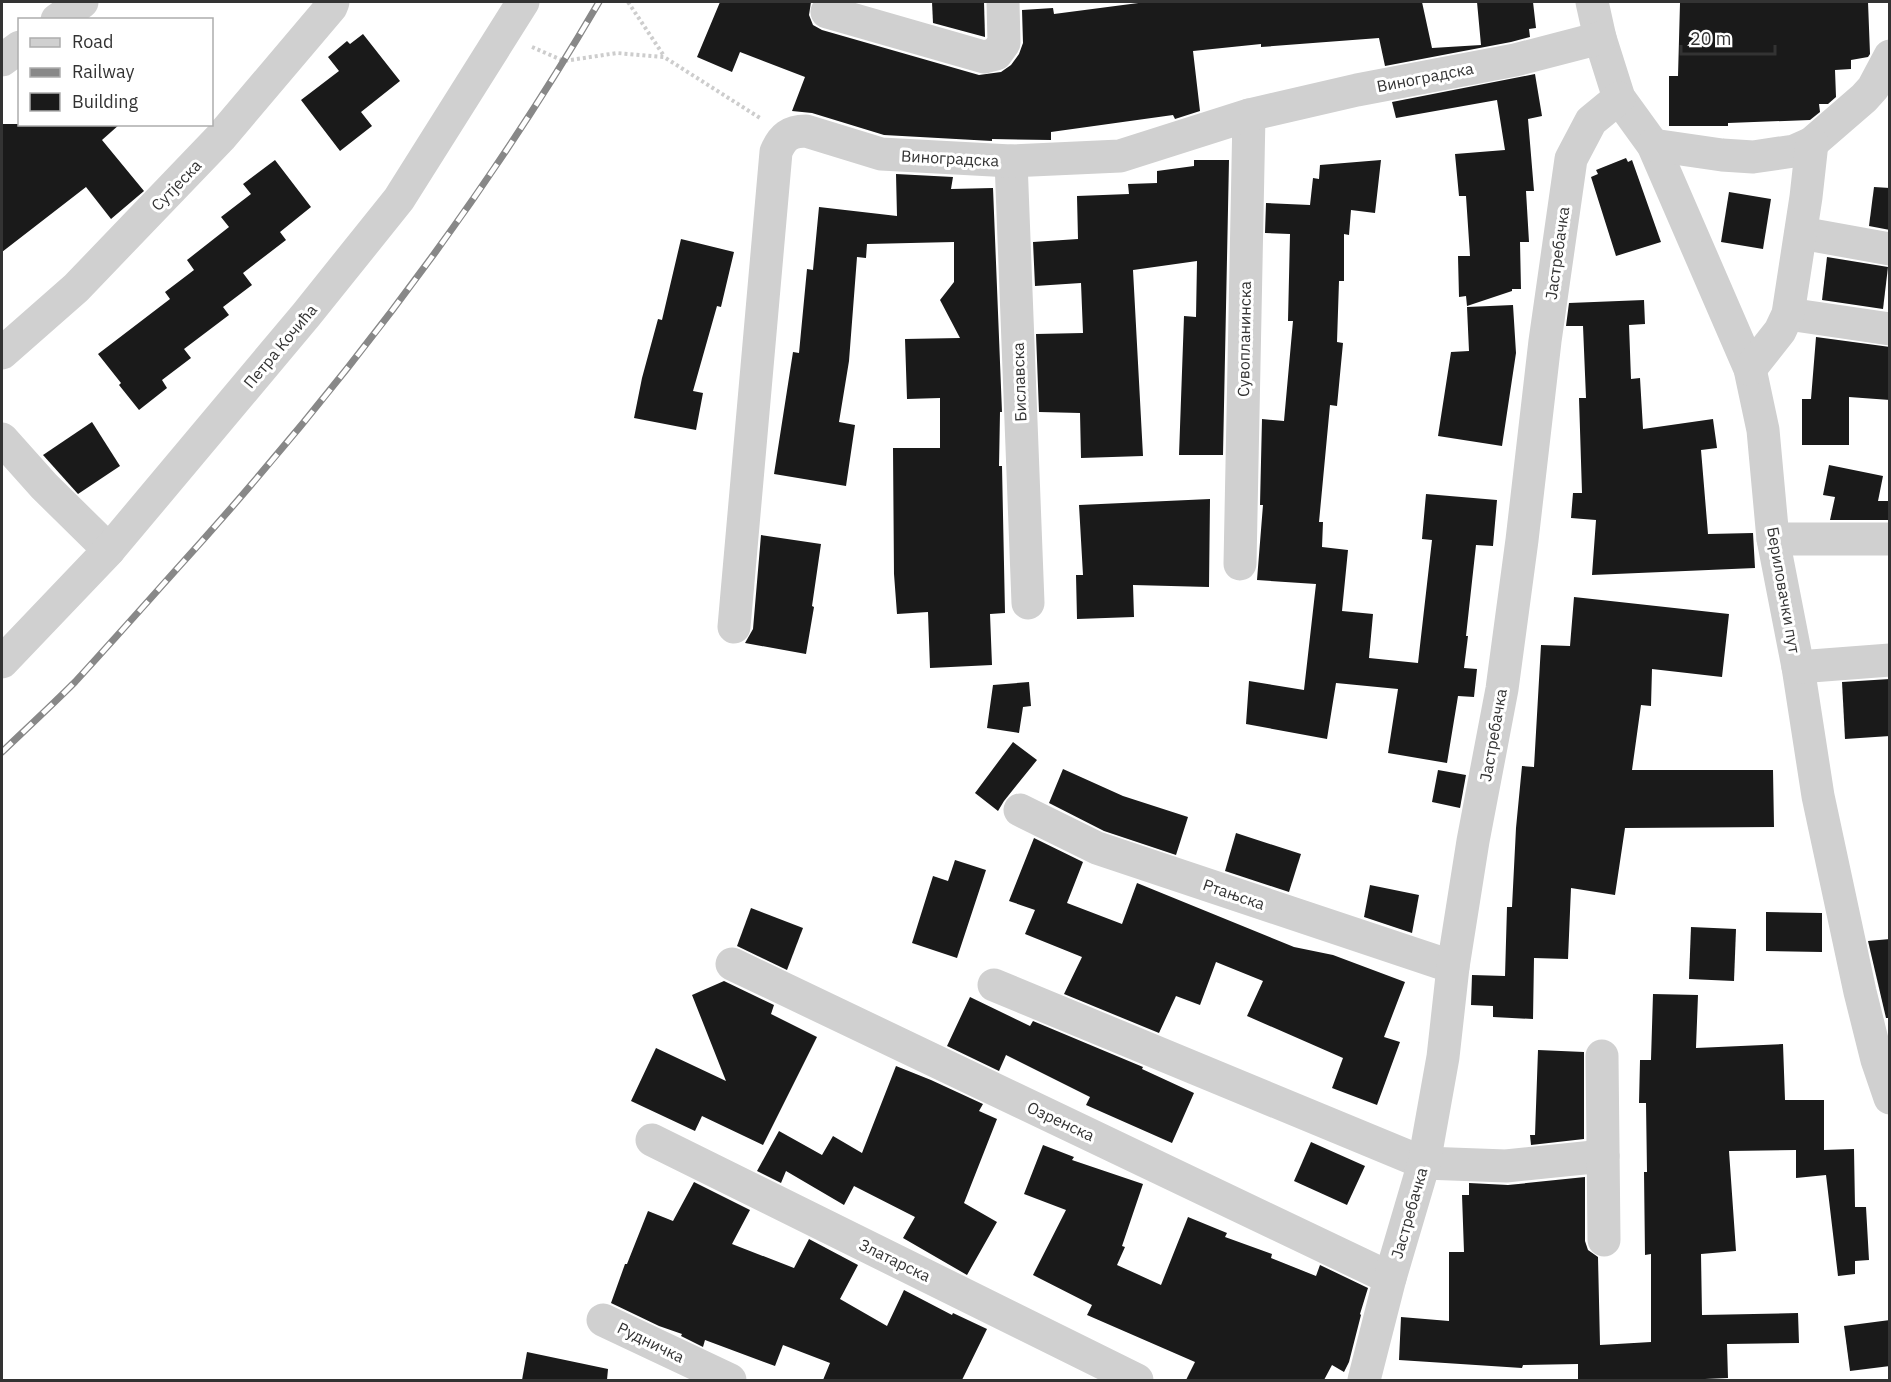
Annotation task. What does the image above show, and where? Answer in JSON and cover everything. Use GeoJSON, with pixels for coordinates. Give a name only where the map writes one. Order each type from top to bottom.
{"type":"FeatureCollection","features":[{"type":"Feature","properties":{"kind":"street"},"geometry":{"type":"LineString","coordinates":[[60,18],[82,2]]}},
{"type":"Feature","properties":{"kind":"street","name":"Сутјеска"},"geometry":{"type":"LineString","coordinates":[[2,352],[76,288],[221,137],[333,2]]}},
{"type":"Feature","properties":{"kind":"street","name":"Петра Кочића"},"geometry":{"type":"LineString","coordinates":[[2,662],[109,550],[306,315],[399,199],[523,2]]}},
{"type":"Feature","properties":{"kind":"street"},"geometry":{"type":"LineString","coordinates":[[830,7],[984,57],[996,54],[1004,43],[1003,2]]}},
{"type":"Feature","properties":{"kind":"street","name":"Бериловачки пут"},"geometry":{"type":"LineString","coordinates":[[1592,2],[1600,38],[1619,98],[1653,145],[1750,369],[1763,430],[1773,539],[1798,667],[1818,796],[1875,993],[1877,1060],[1890,1098]]}},
{"type":"Feature","properties":{"kind":"street","name":"Виноградска"},"geometry":{"type":"LineString","coordinates":[[787,135],[796,131],[806,131],[881,154],[1011,161],[1120,156],[1249,115],[1357,90],[1515,60],[1600,38]]}},
{"type":"Feature","properties":{"kind":"street"},"geometry":{"type":"LineString","coordinates":[[2,60],[18,48]]}},
{"type":"Feature","properties":{"kind":"street"},"geometry":{"type":"LineString","coordinates":[[1653,145],[1753,157],[1794,151],[1812,143],[1881,91],[1890,56]]}},
{"type":"Feature","properties":{"kind":"street","name":"Јастребачка"},"geometry":{"type":"LineString","coordinates":[[1364,1380],[1390,1278],[1424,1163],[1443,1057],[1453,967],[1473,841],[1502,689],[1545,341],[1571,159],[1591,121],[1619,98]]}},
{"type":"Feature","properties":{"kind":"street","name":"Сувопланинска"},"geometry":{"type":"LineString","coordinates":[[1240,564],[1249,115]]}},
{"type":"Feature","properties":{"kind":"street"},"geometry":{"type":"LineString","coordinates":[[734,627],[776,152],[780,142],[787,135]]}},
{"type":"Feature","properties":{"kind":"street"},"geometry":{"type":"LineString","coordinates":[[1750,369],[1780,331],[1788,314],[1812,143]]}},
{"type":"Feature","properties":{"kind":"street","name":"Биславска"},"geometry":{"type":"LineString","coordinates":[[1011,161],[1028,603]]}},
{"type":"Feature","properties":{"kind":"street"},"geometry":{"type":"LineString","coordinates":[[1801,233],[1890,249]]}},
{"type":"Feature","properties":{"kind":"street"},"geometry":{"type":"LineString","coordinates":[[1788,314],[1890,329]]}},
{"type":"Feature","properties":{"kind":"street"},"geometry":{"type":"LineString","coordinates":[[5,450],[109,550]]}},
{"type":"Feature","properties":{"kind":"street"},"geometry":{"type":"LineString","coordinates":[[1773,539],[1890,539]]}},
{"type":"Feature","properties":{"kind":"street"},"geometry":{"type":"LineString","coordinates":[[1798,667],[1890,660]]}},
{"type":"Feature","properties":{"kind":"street","name":"Ртањска"},"geometry":{"type":"LineString","coordinates":[[1020,810],[1097,848],[1453,967]]}},
{"type":"Feature","properties":{"kind":"street","name":"Озренска"},"geometry":{"type":"LineString","coordinates":[[732,964],[1390,1278]]}},
{"type":"Feature","properties":{"kind":"street"},"geometry":{"type":"LineString","coordinates":[[994,986],[1424,1163],[1506,1166],[1603,1156]]}},
{"type":"Feature","properties":{"kind":"street"},"geometry":{"type":"LineString","coordinates":[[1602,1056],[1604,1240]]}},
{"type":"Feature","properties":{"kind":"street","name":"Златарска"},"geometry":{"type":"LineString","coordinates":[[652,1140],[1137,1380]]}},
{"type":"Feature","properties":{"kind":"street","name":"Рудничка"},"geometry":{"type":"LineString","coordinates":[[603,1320],[730,1380]]}},
{"type":"Feature","properties":{"kind":"path"},"geometry":{"type":"LineString","coordinates":[[628,2],[664,57],[787,135]]}},
{"type":"Feature","properties":{"kind":"path"},"geometry":{"type":"LineString","coordinates":[[503,35],[564,61],[617,52],[664,57]]}},
{"type":"Feature","properties":{"kind":"building"},"geometry":{"type":"Polygon","coordinates":[[[720,2],[811,2],[809,15],[813,25],[822,30],[979,75],[1001,72],[1011,65],[1019,54],[1023,43],[1022,10],[1053,8],[1054,14],[1146,2],[1422,2],[1432,48],[1481,45],[1477,2],[1533,2],[1536,28],[1529,29],[1530,37],[1511,42],[1385,66],[1379,38],[1261,47],[1261,44],[1193,51],[1200,111],[1175,119],[1173,115],[1051,132],[1051,140],[992,139],[992,141],[884,135],[812,113],[792,111],[805,77],[740,52],[732,72],[697,57],[720,2]]]}},
{"type":"Feature","properties":{"kind":"building"},"geometry":{"type":"Polygon","coordinates":[[[932,2],[984,2],[985,37],[933,23],[932,2]]]}},
{"type":"Feature","properties":{"kind":"building"},"geometry":{"type":"Polygon","coordinates":[[[1868,2],[1870,54],[1868,57],[1851,60],[1851,69],[1835,70],[1836,97],[1828,104],[1819,104],[1820,112],[1810,120],[1728,123],[1728,126],[1669,126],[1669,76],[1678,76],[1680,3],[1868,2]]]}},
{"type":"Feature","properties":{"kind":"building"},"geometry":{"type":"Polygon","coordinates":[[[363,34],[400,81],[361,112],[372,126],[340,151],[301,100],[339,71],[328,57],[347,41],[350,44],[363,34]]]}},
{"type":"Feature","properties":{"kind":"building"},"geometry":{"type":"Polygon","coordinates":[[[1535,74],[1542,116],[1528,119],[1534,191],[1526,191],[1529,242],[1520,242],[1521,289],[1512,289],[1512,291],[1467,306],[1466,296],[1459,297],[1458,256],[1470,256],[1466,196],[1459,196],[1455,154],[1505,150],[1497,100],[1396,118],[1392,102],[1535,74]]]}},
{"type":"Feature","properties":{"kind":"building"},"geometry":{"type":"Polygon","coordinates":[[[2,124],[118,126],[102,140],[144,191],[111,219],[86,187],[2,252],[2,124]]]}},
{"type":"Feature","properties":{"kind":"building"},"geometry":{"type":"Polygon","coordinates":[[[1626,158],[1628,162],[1632,160],[1661,242],[1616,256],[1591,177],[1598,174],[1596,170],[1626,158]]]}},
{"type":"Feature","properties":{"kind":"building"},"geometry":{"type":"Polygon","coordinates":[[[275,160],[311,207],[280,232],[286,240],[243,273],[252,285],[223,307],[229,315],[184,349],[191,358],[162,380],[167,388],[139,410],[98,354],[170,299],[165,292],[194,270],[187,260],[229,227],[221,217],[251,194],[243,184],[275,160]]]}},
{"type":"Feature","properties":{"kind":"building"},"geometry":{"type":"Polygon","coordinates":[[[1194,160],[1229,160],[1223,455],[1179,455],[1184,316],[1196,317],[1197,261],[1133,270],[1143,456],[1081,458],[1080,413],[1039,412],[1036,334],[1083,333],[1081,283],[1035,286],[1033,242],[1078,239],[1077,196],[1129,194],[1128,184],[1157,183],[1157,171],[1194,166],[1194,160]]]}},
{"type":"Feature","properties":{"kind":"building"},"geometry":{"type":"Polygon","coordinates":[[[1381,160],[1375,213],[1351,210],[1349,235],[1344,234],[1344,281],[1339,281],[1337,342],[1343,343],[1337,406],[1330,405],[1319,522],[1323,522],[1322,547],[1348,550],[1342,611],[1373,614],[1369,658],[1418,663],[1432,540],[1422,539],[1426,494],[1497,500],[1493,546],[1476,545],[1464,668],[1477,669],[1474,697],[1458,696],[1447,763],[1388,753],[1398,689],[1336,683],[1327,739],[1246,724],[1249,681],[1304,690],[1316,584],[1257,580],[1263,505],[1260,505],[1262,419],[1284,421],[1293,321],[1288,321],[1290,234],[1265,233],[1266,203],[1310,205],[1313,178],[1319,179],[1320,165],[1381,160]]]}},
{"type":"Feature","properties":{"kind":"building"},"geometry":{"type":"Polygon","coordinates":[[[896,174],[953,177],[951,189],[993,188],[1002,412],[1000,412],[999,466],[1002,466],[1005,613],[990,614],[992,665],[930,668],[928,612],[897,614],[894,574],[893,448],[940,448],[940,398],[907,399],[905,339],[960,338],[940,300],[954,282],[954,242],[867,244],[866,258],[857,257],[849,361],[839,422],[855,425],[846,486],[774,474],[793,352],[799,353],[807,269],[813,270],[819,207],[897,216],[896,174]]]}},
{"type":"Feature","properties":{"kind":"building"},"geometry":{"type":"Polygon","coordinates":[[[1874,187],[1890,188],[1890,230],[1869,226],[1874,187]]]}},
{"type":"Feature","properties":{"kind":"building"},"geometry":{"type":"Polygon","coordinates":[[[1729,192],[1771,199],[1763,249],[1721,242],[1729,192]]]}},
{"type":"Feature","properties":{"kind":"building"},"geometry":{"type":"Polygon","coordinates":[[[681,239],[734,252],[721,307],[717,306],[693,391],[703,393],[696,430],[634,418],[642,378],[658,319],[662,320],[681,239]]]}},
{"type":"Feature","properties":{"kind":"building"},"geometry":{"type":"Polygon","coordinates":[[[1827,257],[1888,267],[1883,309],[1822,300],[1827,257]]]}},
{"type":"Feature","properties":{"kind":"building"},"geometry":{"type":"Polygon","coordinates":[[[1644,300],[1645,324],[1629,325],[1631,379],[1640,378],[1643,429],[1713,419],[1717,448],[1701,450],[1708,534],[1753,533],[1755,568],[1592,575],[1596,520],[1571,518],[1573,493],[1582,493],[1579,398],[1586,398],[1583,326],[1566,326],[1569,303],[1644,300]]]}},
{"type":"Feature","properties":{"kind":"building"},"geometry":{"type":"Polygon","coordinates":[[[1513,305],[1516,353],[1502,446],[1438,436],[1451,352],[1469,351],[1467,307],[1513,305]]]}},
{"type":"Feature","properties":{"kind":"building"},"geometry":{"type":"Polygon","coordinates":[[[1816,337],[1890,347],[1890,400],[1849,397],[1849,445],[1802,445],[1802,399],[1811,399],[1816,337]]]}},
{"type":"Feature","properties":{"kind":"building"},"geometry":{"type":"Polygon","coordinates":[[[92,422],[120,466],[78,494],[43,455],[92,422]]]}},
{"type":"Feature","properties":{"kind":"building"},"geometry":{"type":"Polygon","coordinates":[[[1829,465],[1883,476],[1878,501],[1890,501],[1890,520],[1830,520],[1835,497],[1823,495],[1829,465]]]}},
{"type":"Feature","properties":{"kind":"building"},"geometry":{"type":"Polygon","coordinates":[[[1210,499],[1209,587],[1133,585],[1134,617],[1077,619],[1076,575],[1083,575],[1079,505],[1210,499]]]}},
{"type":"Feature","properties":{"kind":"building"},"geometry":{"type":"Polygon","coordinates":[[[761,535],[821,544],[806,654],[745,643],[753,629],[761,535]]]}},
{"type":"Feature","properties":{"kind":"building"},"geometry":{"type":"Polygon","coordinates":[[[1574,597],[1729,614],[1722,677],[1652,669],[1651,706],[1641,705],[1632,770],[1773,770],[1774,827],[1625,828],[1615,895],[1571,888],[1568,959],[1534,958],[1533,1019],[1493,1017],[1493,1006],[1471,1005],[1472,975],[1505,976],[1507,907],[1512,907],[1522,766],[1534,767],[1541,645],[1570,646],[1574,597]]]}},
{"type":"Feature","properties":{"kind":"building"},"geometry":{"type":"Polygon","coordinates":[[[1890,679],[1890,736],[1845,739],[1842,682],[1890,679]]]}},
{"type":"Feature","properties":{"kind":"building"},"geometry":{"type":"Polygon","coordinates":[[[1029,682],[1031,706],[1023,707],[1019,733],[987,728],[993,685],[1029,682]]]}},
{"type":"Feature","properties":{"kind":"building"},"geometry":{"type":"Polygon","coordinates":[[[1013,742],[1037,760],[998,811],[975,793],[1013,742]]]}},
{"type":"Feature","properties":{"kind":"building"},"geometry":{"type":"Polygon","coordinates":[[[1063,769],[1123,796],[1188,817],[1176,855],[1104,831],[1049,803],[1063,769]]]}},
{"type":"Feature","properties":{"kind":"building"},"geometry":{"type":"Polygon","coordinates":[[[1438,770],[1466,775],[1460,808],[1432,802],[1438,770]]]}},
{"type":"Feature","properties":{"kind":"building"},"geometry":{"type":"Polygon","coordinates":[[[1236,833],[1301,854],[1289,892],[1225,871],[1236,833]]]}},
{"type":"Feature","properties":{"kind":"building"},"geometry":{"type":"Polygon","coordinates":[[[1034,838],[1083,862],[1067,903],[1122,924],[1137,883],[1294,947],[1333,955],[1405,982],[1384,1037],[1400,1042],[1377,1105],[1332,1088],[1343,1058],[1247,1016],[1263,981],[1216,962],[1200,1005],[1176,996],[1159,1033],[1064,994],[1082,957],[1025,934],[1035,910],[1009,901],[1034,838]]]}},
{"type":"Feature","properties":{"kind":"building"},"geometry":{"type":"Polygon","coordinates":[[[955,860],[986,870],[957,958],[912,943],[933,876],[948,881],[955,860]]]}},
{"type":"Feature","properties":{"kind":"building"},"geometry":{"type":"Polygon","coordinates":[[[1370,885],[1419,895],[1412,933],[1364,917],[1370,885]]]}},
{"type":"Feature","properties":{"kind":"building"},"geometry":{"type":"Polygon","coordinates":[[[751,908],[803,928],[787,970],[737,946],[751,908]]]}},
{"type":"Feature","properties":{"kind":"building"},"geometry":{"type":"Polygon","coordinates":[[[1766,912],[1822,913],[1822,952],[1766,951],[1766,912]]]}},
{"type":"Feature","properties":{"kind":"building"},"geometry":{"type":"Polygon","coordinates":[[[1691,927],[1736,929],[1734,981],[1689,979],[1691,927]]]}},
{"type":"Feature","properties":{"kind":"building"},"geometry":{"type":"Polygon","coordinates":[[[1890,939],[1890,1018],[1886,1018],[1868,941],[1890,939]]]}},
{"type":"Feature","properties":{"kind":"building"},"geometry":{"type":"Polygon","coordinates":[[[724,981],[774,1005],[771,1014],[817,1037],[763,1145],[702,1116],[695,1131],[631,1101],[656,1048],[726,1081],[692,995],[724,981]]]}},
{"type":"Feature","properties":{"kind":"building"},"geometry":{"type":"Polygon","coordinates":[[[1653,994],[1698,995],[1696,1048],[1783,1044],[1785,1100],[1824,1100],[1824,1150],[1854,1149],[1855,1207],[1866,1207],[1869,1260],[1855,1261],[1855,1274],[1838,1276],[1826,1175],[1796,1178],[1796,1150],[1729,1151],[1736,1251],[1701,1254],[1702,1315],[1798,1313],[1799,1343],[1727,1344],[1728,1378],[1682,1380],[1578,1380],[1578,1364],[1523,1365],[1522,1368],[1399,1360],[1401,1317],[1449,1321],[1449,1252],[1464,1252],[1462,1195],[1469,1195],[1469,1183],[1508,1185],[1585,1177],[1585,1241],[1588,1250],[1598,1257],[1600,1345],[1651,1342],[1651,1254],[1645,1255],[1646,1103],[1639,1103],[1640,1060],[1651,1060],[1653,994]]]}},
{"type":"Feature","properties":{"kind":"building"},"geometry":{"type":"Polygon","coordinates":[[[970,997],[1030,1026],[1033,1021],[1143,1067],[1142,1069],[1194,1093],[1172,1143],[1086,1105],[1090,1097],[1006,1055],[999,1071],[947,1046],[970,997]]]}},
{"type":"Feature","properties":{"kind":"building"},"geometry":{"type":"Polygon","coordinates":[[[1538,1050],[1584,1052],[1584,1139],[1531,1145],[1530,1135],[1535,1135],[1538,1050]]]}},
{"type":"Feature","properties":{"kind":"building"},"geometry":{"type":"Polygon","coordinates":[[[896,1066],[983,1104],[979,1111],[997,1119],[964,1203],[997,1222],[967,1275],[903,1238],[915,1217],[854,1186],[844,1205],[786,1171],[781,1183],[757,1171],[779,1131],[822,1155],[833,1136],[862,1153],[896,1066]]]}},
{"type":"Feature","properties":{"kind":"building"},"geometry":{"type":"Polygon","coordinates":[[[1311,1142],[1365,1166],[1347,1205],[1294,1181],[1311,1142]]]}},
{"type":"Feature","properties":{"kind":"building"},"geometry":{"type":"Polygon","coordinates":[[[1043,1145],[1074,1157],[1072,1160],[1143,1184],[1122,1246],[1125,1247],[1117,1265],[1161,1285],[1188,1217],[1227,1233],[1225,1237],[1272,1254],[1271,1258],[1316,1276],[1320,1265],[1368,1288],[1349,1362],[1344,1372],[1332,1365],[1324,1380],[1186,1380],[1195,1362],[1087,1315],[1092,1305],[1033,1275],[1066,1210],[1024,1194],[1043,1145]]]}},
{"type":"Feature","properties":{"kind":"building"},"geometry":{"type":"Polygon","coordinates":[[[694,1182],[750,1210],[732,1244],[794,1268],[809,1239],[858,1265],[840,1299],[887,1326],[904,1290],[952,1315],[953,1313],[987,1329],[962,1380],[823,1380],[830,1363],[783,1345],[775,1366],[705,1340],[703,1347],[681,1336],[682,1334],[659,1326],[611,1303],[648,1211],[673,1221],[694,1182]]]}},
{"type":"Feature","properties":{"kind":"building"},"geometry":{"type":"Polygon","coordinates":[[[1890,1320],[1890,1366],[1850,1371],[1844,1326],[1890,1320]]]}},
{"type":"Feature","properties":{"kind":"building"},"geometry":{"type":"Polygon","coordinates":[[[527,1352],[608,1369],[607,1380],[522,1380],[527,1352]]]}},
{"type":"Feature","properties":{"kind":"railway"},"geometry":{"type":"LineString","coordinates":[[2,752],[75,682],[234,505],[348,368],[454,226],[505,152],[599,2]]}}]}
